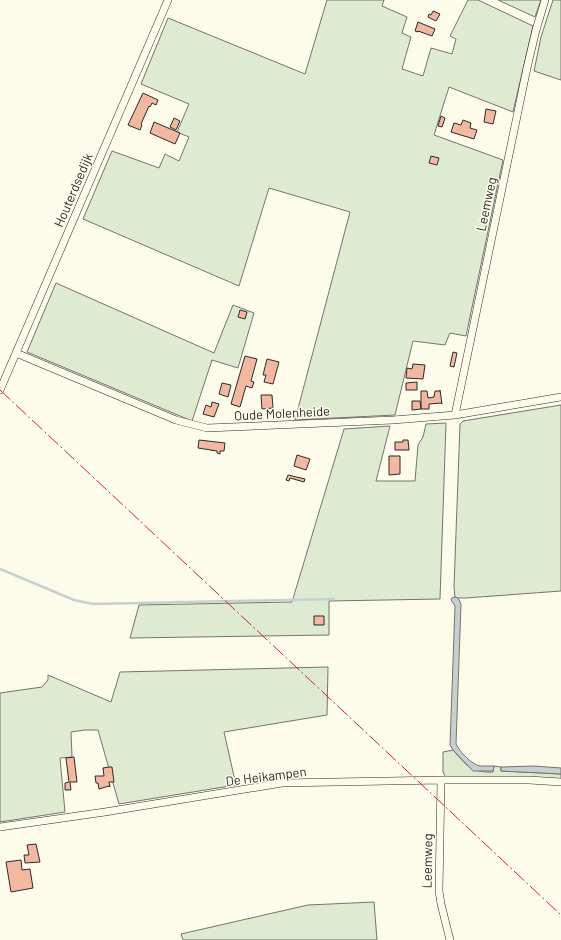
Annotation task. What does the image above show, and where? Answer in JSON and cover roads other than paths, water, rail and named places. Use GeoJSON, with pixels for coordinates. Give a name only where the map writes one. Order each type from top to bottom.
{"type":"FeatureCollection","features":[{"type":"Feature","properties":{"kind":"street","name":"Houterdsedijk"},"geometry":{"type":"LineString","coordinates":[[0,390],[168,0]]}},
{"type":"Feature","properties":{"kind":"street","name":"Leemweg"},"geometry":{"type":"LineString","coordinates":[[455,414],[527,68],[545,0]]}},
{"type":"Feature","properties":{"kind":"street","name":"Oude Molenheide"},"geometry":{"type":"LineString","coordinates":[[16,353],[176,420],[207,428],[393,420],[455,414],[561,397]]}},
{"type":"Feature","properties":{"kind":"street","name":"Leemweg"},"geometry":{"type":"LineString","coordinates":[[441,780],[438,891],[450,940]]}},
{"type":"Feature","properties":{"kind":"street","name":"De Heikampen"},"geometry":{"type":"LineString","coordinates":[[0,827],[105,812],[282,783],[441,780],[529,780],[561,782]]}},
{"type":"Feature","properties":{"kind":"waterway"},"geometry":{"type":"LineString","coordinates":[[0,569],[74,600],[93,604],[334,599]]}}]}
